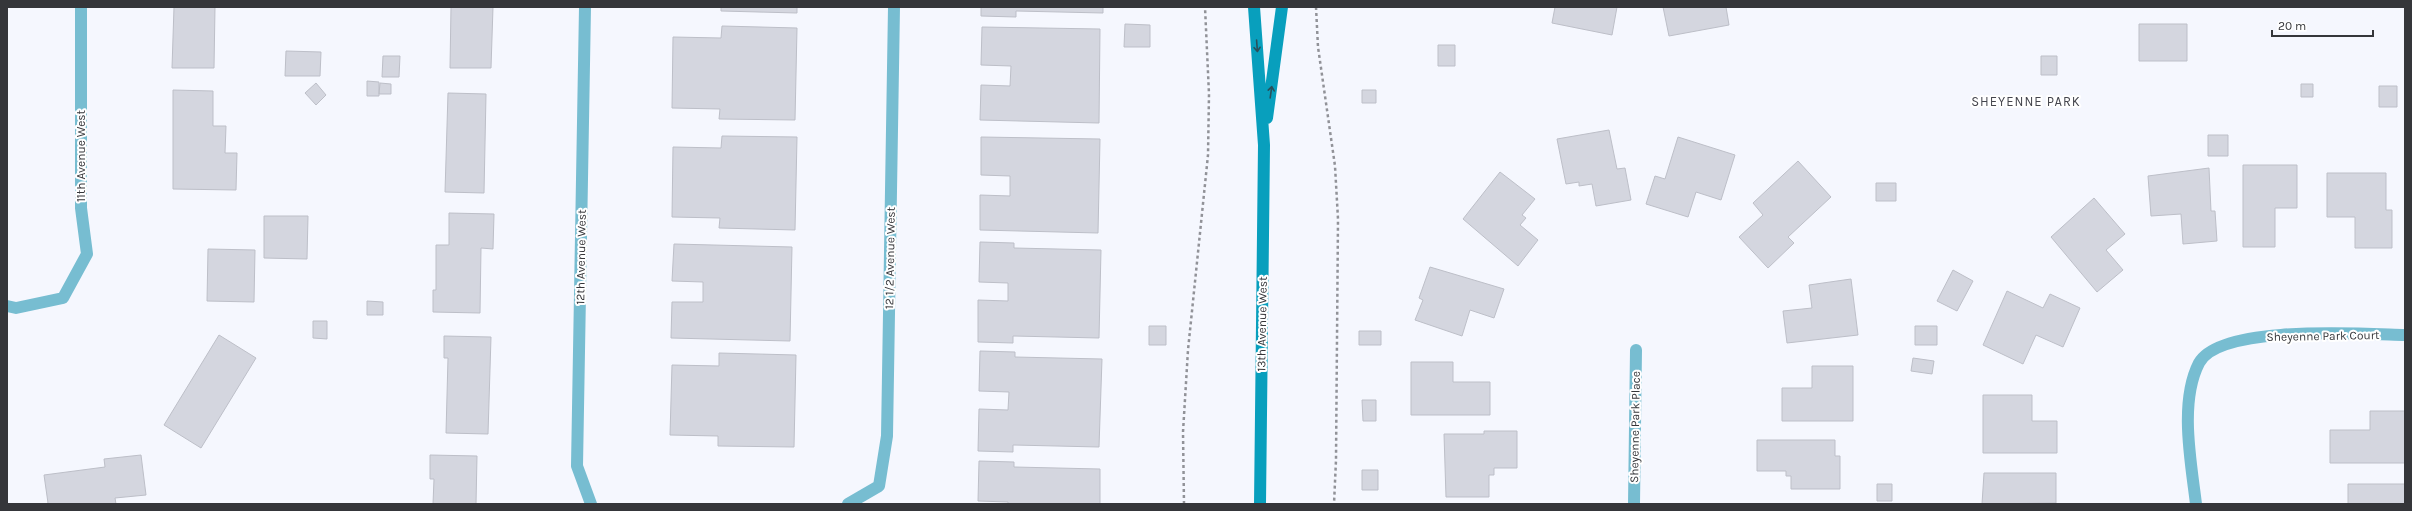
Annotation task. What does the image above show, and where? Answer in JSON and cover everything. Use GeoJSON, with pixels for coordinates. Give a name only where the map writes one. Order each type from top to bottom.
{"type":"FeatureCollection","features":[{"type":"Feature","properties":{"kind":"street","name":"11th Avenue West"},"geometry":{"type":"LineString","coordinates":[[7,306],[16,308],[63,298],[87,254],[81,208],[81,7]]}},
{"type":"Feature","properties":{"kind":"street","name":"12th Avenue West"},"geometry":{"type":"LineString","coordinates":[[585,7],[577,466],[591,504]]}},
{"type":"Feature","properties":{"kind":"street","name":"12 1/2 Avenue West"},"geometry":{"type":"LineString","coordinates":[[848,504],[880,486],[887,436],[894,7]]}},
{"type":"Feature","properties":{"kind":"street","name":"13th Avenue West"},"geometry":{"type":"LineString","coordinates":[[1254,7],[1264,145],[1260,504]]}},
{"type":"Feature","properties":{"kind":"street","name":"13th Avenue West"},"geometry":{"type":"LineString","coordinates":[[1264,145],[1282,7]]}},
{"type":"Feature","properties":{"kind":"street","name":"Sheyenne Park Court"},"geometry":{"type":"LineString","coordinates":[[2196,504],[2189,438],[2189,393],[2200,361],[2220,345],[2253,337],[2294,334],[2405,335]]}},
{"type":"Feature","properties":{"kind":"street","name":"Sheyenne Park Place"},"geometry":{"type":"LineString","coordinates":[[1634,504],[1636,350]]}},
{"type":"Feature","properties":{"kind":"path"},"geometry":{"type":"LineString","coordinates":[[1184,504],[1183,432],[1188,350],[1208,155],[1209,94],[1205,7]]}},
{"type":"Feature","properties":{"kind":"path"},"geometry":{"type":"LineString","coordinates":[[1316,7],[1318,47],[1335,166],[1338,219],[1336,460],[1334,504]]}},
{"type":"Feature","properties":{"kind":"building"},"geometry":{"type":"Polygon","coordinates":[[[174,7],[215,7],[214,68],[172,68],[174,7]]]}},
{"type":"Feature","properties":{"kind":"building"},"geometry":{"type":"Polygon","coordinates":[[[451,7],[493,7],[491,68],[450,68],[451,7]]]}},
{"type":"Feature","properties":{"kind":"building"},"geometry":{"type":"Polygon","coordinates":[[[721,7],[797,7],[797,13],[721,11],[721,7]]]}},
{"type":"Feature","properties":{"kind":"building"},"geometry":{"type":"Polygon","coordinates":[[[981,7],[1103,7],[1103,13],[1016,11],[1016,17],[981,16],[981,7]]]}},
{"type":"Feature","properties":{"kind":"building"},"geometry":{"type":"Polygon","coordinates":[[[1555,7],[1617,7],[1612,35],[1552,23],[1555,7]]]}},
{"type":"Feature","properties":{"kind":"building"},"geometry":{"type":"Polygon","coordinates":[[[1663,7],[1726,7],[1729,25],[1669,36],[1663,7]]]}},
{"type":"Feature","properties":{"kind":"building"},"geometry":{"type":"Polygon","coordinates":[[[1125,24],[1150,25],[1150,47],[1124,47],[1125,24]]]}},
{"type":"Feature","properties":{"kind":"building"},"geometry":{"type":"Polygon","coordinates":[[[2139,24],[2187,24],[2187,61],[2139,61],[2139,24]]]}},
{"type":"Feature","properties":{"kind":"building"},"geometry":{"type":"Polygon","coordinates":[[[722,26],[797,28],[795,120],[719,119],[720,109],[672,108],[673,37],[721,38],[722,26]]]}},
{"type":"Feature","properties":{"kind":"building"},"geometry":{"type":"Polygon","coordinates":[[[982,27],[1100,29],[1099,123],[980,120],[981,85],[1010,86],[1011,66],[981,65],[982,27]]]}},
{"type":"Feature","properties":{"kind":"building"},"geometry":{"type":"Polygon","coordinates":[[[1438,45],[1455,45],[1455,66],[1438,66],[1438,45]]]}},
{"type":"Feature","properties":{"kind":"building"},"geometry":{"type":"Polygon","coordinates":[[[286,51],[321,52],[320,76],[285,76],[286,51]]]}},
{"type":"Feature","properties":{"kind":"building"},"geometry":{"type":"Polygon","coordinates":[[[383,56],[400,56],[399,77],[382,77],[383,56]]]}},
{"type":"Feature","properties":{"kind":"building"},"geometry":{"type":"Polygon","coordinates":[[[2041,56],[2057,56],[2057,75],[2041,75],[2041,56]]]}},
{"type":"Feature","properties":{"kind":"building"},"geometry":{"type":"Polygon","coordinates":[[[367,81],[379,82],[379,96],[367,96],[367,81]]]}},
{"type":"Feature","properties":{"kind":"building"},"geometry":{"type":"Polygon","coordinates":[[[316,83],[326,95],[316,105],[305,93],[316,83]]]}},
{"type":"Feature","properties":{"kind":"building"},"geometry":{"type":"Polygon","coordinates":[[[380,83],[391,84],[391,94],[379,94],[380,83]]]}},
{"type":"Feature","properties":{"kind":"building"},"geometry":{"type":"Polygon","coordinates":[[[2301,84],[2313,84],[2313,97],[2301,97],[2301,84]]]}},
{"type":"Feature","properties":{"kind":"building"},"geometry":{"type":"Polygon","coordinates":[[[2379,86],[2397,86],[2397,107],[2379,107],[2379,86]]]}},
{"type":"Feature","properties":{"kind":"building"},"geometry":{"type":"Polygon","coordinates":[[[173,90],[213,91],[213,126],[226,126],[225,153],[237,153],[236,190],[173,189],[173,90]]]}},
{"type":"Feature","properties":{"kind":"building"},"geometry":{"type":"Polygon","coordinates":[[[1362,90],[1376,90],[1376,103],[1362,103],[1362,90]]]}},
{"type":"Feature","properties":{"kind":"building"},"geometry":{"type":"Polygon","coordinates":[[[448,93],[486,94],[484,193],[445,192],[448,93]]]}},
{"type":"Feature","properties":{"kind":"building"},"geometry":{"type":"Polygon","coordinates":[[[1609,130],[1617,169],[1625,168],[1631,200],[1596,206],[1592,184],[1579,186],[1579,182],[1566,184],[1557,139],[1609,130]]]}},
{"type":"Feature","properties":{"kind":"building"},"geometry":{"type":"Polygon","coordinates":[[[2208,135],[2228,135],[2228,156],[2208,156],[2208,135]]]}},
{"type":"Feature","properties":{"kind":"building"},"geometry":{"type":"Polygon","coordinates":[[[722,136],[797,137],[795,230],[719,228],[720,218],[672,217],[673,147],[721,148],[722,136]]]}},
{"type":"Feature","properties":{"kind":"building"},"geometry":{"type":"Polygon","coordinates":[[[981,137],[1100,139],[1098,233],[980,230],[980,195],[1010,196],[1010,176],[981,175],[981,137]]]}},
{"type":"Feature","properties":{"kind":"building"},"geometry":{"type":"Polygon","coordinates":[[[1678,137],[1735,155],[1721,200],[1696,192],[1688,217],[1646,204],[1655,176],[1665,179],[1678,137]]]}},
{"type":"Feature","properties":{"kind":"building"},"geometry":{"type":"Polygon","coordinates":[[[1798,161],[1831,197],[1788,237],[1794,243],[1768,268],[1739,237],[1763,215],[1753,203],[1798,161]]]}},
{"type":"Feature","properties":{"kind":"building"},"geometry":{"type":"Polygon","coordinates":[[[2243,165],[2297,165],[2297,208],[2275,208],[2275,247],[2243,247],[2243,165]]]}},
{"type":"Feature","properties":{"kind":"building"},"geometry":{"type":"Polygon","coordinates":[[[2209,168],[2211,211],[2215,211],[2217,241],[2183,244],[2181,214],[2151,216],[2148,176],[2209,168]]]}},
{"type":"Feature","properties":{"kind":"building"},"geometry":{"type":"Polygon","coordinates":[[[1500,172],[1535,199],[1522,215],[1526,218],[1520,225],[1538,240],[1518,266],[1463,219],[1500,172]]]}},
{"type":"Feature","properties":{"kind":"building"},"geometry":{"type":"Polygon","coordinates":[[[2327,173],[2386,173],[2386,210],[2392,210],[2392,248],[2355,248],[2355,217],[2327,217],[2327,173]]]}},
{"type":"Feature","properties":{"kind":"building"},"geometry":{"type":"Polygon","coordinates":[[[1876,183],[1896,183],[1896,201],[1876,201],[1876,183]]]}},
{"type":"Feature","properties":{"kind":"building"},"geometry":{"type":"Polygon","coordinates":[[[2094,198],[2125,234],[2106,250],[2123,270],[2097,292],[2051,237],[2094,198]]]}},
{"type":"Feature","properties":{"kind":"building"},"geometry":{"type":"Polygon","coordinates":[[[449,213],[494,214],[493,249],[481,248],[480,313],[433,312],[433,290],[436,290],[436,245],[449,245],[449,213]]]}},
{"type":"Feature","properties":{"kind":"building"},"geometry":{"type":"Polygon","coordinates":[[[264,216],[308,216],[307,259],[264,258],[264,216]]]}},
{"type":"Feature","properties":{"kind":"building"},"geometry":{"type":"Polygon","coordinates":[[[980,242],[1014,243],[1014,248],[1101,250],[1099,338],[1013,336],[1013,343],[978,342],[978,300],[1008,301],[1008,283],[979,282],[980,242]]]}},
{"type":"Feature","properties":{"kind":"building"},"geometry":{"type":"Polygon","coordinates":[[[674,244],[792,247],[790,341],[671,338],[672,302],[703,302],[703,282],[672,281],[674,244]]]}},
{"type":"Feature","properties":{"kind":"building"},"geometry":{"type":"Polygon","coordinates":[[[208,249],[255,250],[254,302],[207,301],[208,249]]]}},
{"type":"Feature","properties":{"kind":"building"},"geometry":{"type":"Polygon","coordinates":[[[1430,267],[1504,289],[1494,318],[1470,310],[1462,336],[1415,320],[1423,300],[1419,298],[1430,267]]]}},
{"type":"Feature","properties":{"kind":"building"},"geometry":{"type":"Polygon","coordinates":[[[1953,270],[1973,281],[1957,311],[1937,301],[1953,270]]]}},
{"type":"Feature","properties":{"kind":"building"},"geometry":{"type":"Polygon","coordinates":[[[1851,279],[1858,335],[1787,343],[1783,311],[1812,308],[1809,285],[1851,279]]]}},
{"type":"Feature","properties":{"kind":"building"},"geometry":{"type":"Polygon","coordinates":[[[2007,291],[2043,308],[2050,294],[2080,308],[2063,347],[2036,335],[2023,364],[1983,345],[2007,291]]]}},
{"type":"Feature","properties":{"kind":"building"},"geometry":{"type":"Polygon","coordinates":[[[367,301],[383,302],[383,315],[367,315],[367,301]]]}},
{"type":"Feature","properties":{"kind":"building"},"geometry":{"type":"Polygon","coordinates":[[[313,321],[327,321],[327,339],[313,338],[313,321]]]}},
{"type":"Feature","properties":{"kind":"building"},"geometry":{"type":"Polygon","coordinates":[[[1149,326],[1166,326],[1166,345],[1149,345],[1149,326]]]}},
{"type":"Feature","properties":{"kind":"building"},"geometry":{"type":"Polygon","coordinates":[[[1915,326],[1937,326],[1937,345],[1915,345],[1915,326]]]}},
{"type":"Feature","properties":{"kind":"building"},"geometry":{"type":"Polygon","coordinates":[[[1359,331],[1381,331],[1381,345],[1359,345],[1359,331]]]}},
{"type":"Feature","properties":{"kind":"building"},"geometry":{"type":"Polygon","coordinates":[[[219,335],[256,358],[201,448],[164,425],[219,335]]]}},
{"type":"Feature","properties":{"kind":"building"},"geometry":{"type":"Polygon","coordinates":[[[444,336],[491,337],[488,434],[446,433],[448,358],[444,358],[444,336]]]}},
{"type":"Feature","properties":{"kind":"building"},"geometry":{"type":"Polygon","coordinates":[[[980,351],[1015,352],[1015,357],[1102,359],[1099,447],[1013,445],[1013,452],[978,451],[979,409],[1008,410],[1009,392],[979,391],[980,351]]]}},
{"type":"Feature","properties":{"kind":"building"},"geometry":{"type":"Polygon","coordinates":[[[719,353],[796,355],[794,447],[718,446],[718,436],[670,435],[672,365],[719,366],[719,353]]]}},
{"type":"Feature","properties":{"kind":"building"},"geometry":{"type":"Polygon","coordinates":[[[1913,358],[1934,361],[1932,374],[1911,371],[1913,358]]]}},
{"type":"Feature","properties":{"kind":"building"},"geometry":{"type":"Polygon","coordinates":[[[1411,362],[1453,362],[1453,382],[1490,382],[1490,415],[1411,415],[1411,362]]]}},
{"type":"Feature","properties":{"kind":"building"},"geometry":{"type":"Polygon","coordinates":[[[1812,366],[1853,366],[1853,421],[1782,421],[1782,388],[1812,388],[1812,366]]]}},
{"type":"Feature","properties":{"kind":"building"},"geometry":{"type":"Polygon","coordinates":[[[1983,395],[2032,395],[2032,421],[2057,421],[2057,453],[1983,453],[1983,395]]]}},
{"type":"Feature","properties":{"kind":"building"},"geometry":{"type":"Polygon","coordinates":[[[1362,400],[1376,400],[1376,421],[1363,421],[1362,400]]]}},
{"type":"Feature","properties":{"kind":"building"},"geometry":{"type":"Polygon","coordinates":[[[2370,411],[2405,411],[2405,463],[2330,463],[2330,430],[2370,430],[2370,411]]]}},
{"type":"Feature","properties":{"kind":"building"},"geometry":{"type":"Polygon","coordinates":[[[1484,431],[1517,431],[1517,468],[1494,468],[1494,475],[1489,475],[1489,497],[1446,497],[1444,434],[1484,434],[1484,431]]]}},
{"type":"Feature","properties":{"kind":"building"},"geometry":{"type":"Polygon","coordinates":[[[1757,440],[1835,440],[1835,456],[1840,456],[1840,489],[1791,489],[1791,476],[1786,476],[1786,471],[1757,471],[1757,440]]]}},
{"type":"Feature","properties":{"kind":"building"},"geometry":{"type":"Polygon","coordinates":[[[141,455],[146,495],[115,498],[116,504],[46,504],[48,503],[44,475],[105,467],[104,459],[141,455]]]}},
{"type":"Feature","properties":{"kind":"building"},"geometry":{"type":"Polygon","coordinates":[[[430,455],[477,456],[476,504],[433,504],[434,479],[430,479],[430,455]]]}},
{"type":"Feature","properties":{"kind":"building"},"geometry":{"type":"Polygon","coordinates":[[[979,461],[1014,462],[1014,467],[1100,469],[1100,504],[1008,504],[1008,502],[978,501],[979,461]]]}},
{"type":"Feature","properties":{"kind":"building"},"geometry":{"type":"Polygon","coordinates":[[[1362,470],[1378,470],[1378,490],[1362,490],[1362,470]]]}},
{"type":"Feature","properties":{"kind":"building"},"geometry":{"type":"Polygon","coordinates":[[[1984,473],[2056,473],[2056,503],[1982,504],[1984,473]]]}},
{"type":"Feature","properties":{"kind":"building"},"geometry":{"type":"Polygon","coordinates":[[[1877,484],[1892,484],[1892,501],[1877,501],[1877,484]]]}},
{"type":"Feature","properties":{"kind":"building"},"geometry":{"type":"Polygon","coordinates":[[[2348,484],[2405,484],[2405,504],[2348,504],[2348,484]]]}},
{"type":"Feature","properties":{"kind":"district","name":"SHEYENNE PARK"},"geometry":{"type":"Point","coordinates":[2026,101]}}]}
